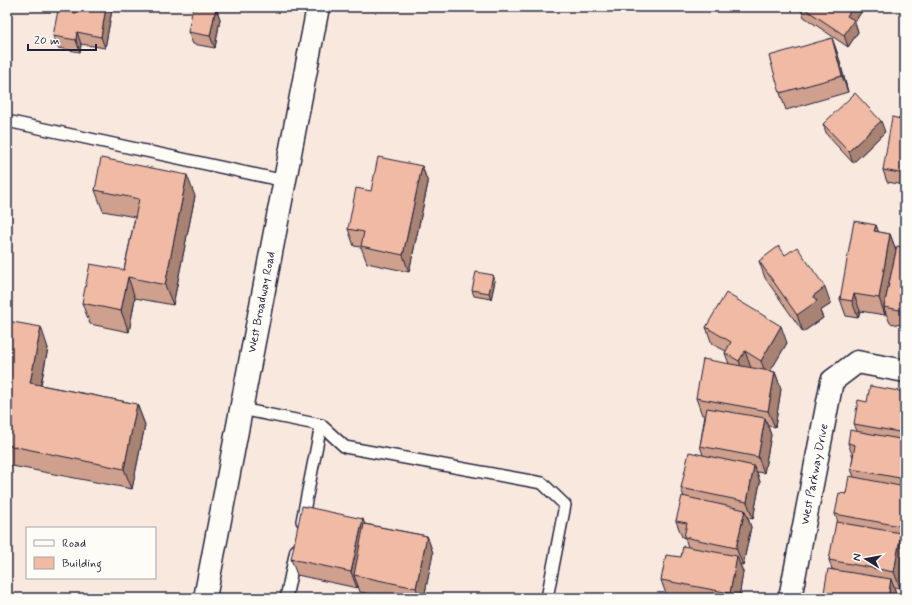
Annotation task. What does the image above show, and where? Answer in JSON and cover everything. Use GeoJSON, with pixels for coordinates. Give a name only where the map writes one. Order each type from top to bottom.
{"type":"FeatureCollection","features":[{"type":"Feature","properties":{"kind":"main road","name":"West Broadway Road"},"geometry":{"type":"LineString","coordinates":[[205,598],[318,7]]}},
{"type":"Feature","properties":{"kind":"main road","name":"West Parkway Drive"},"geometry":{"type":"LineString","coordinates":[[790,598],[832,381],[856,362],[905,371]]}},
{"type":"Feature","properties":{"kind":"lane"},"geometry":{"type":"LineString","coordinates":[[7,121],[285,182]]}},
{"type":"Feature","properties":{"kind":"lane"},"geometry":{"type":"LineString","coordinates":[[241,409],[321,425],[345,446],[542,483],[565,505],[547,598]]}},
{"type":"Feature","properties":{"kind":"lane"},"geometry":{"type":"LineString","coordinates":[[286,598],[321,425]]}},
{"type":"Feature","properties":{"kind":"building"},"geometry":{"type":"Polygon","coordinates":[[[77,7],[106,7],[101,37],[77,32],[76,40],[53,36],[58,10],[76,13],[77,7]]]}},
{"type":"Feature","properties":{"kind":"building"},"geometry":{"type":"Polygon","coordinates":[[[193,7],[216,8],[210,36],[188,32],[193,7]]]}},
{"type":"Feature","properties":{"kind":"building"},"geometry":{"type":"Polygon","coordinates":[[[802,7],[853,7],[847,16],[854,20],[844,35],[802,7]]]}},
{"type":"Feature","properties":{"kind":"building"},"geometry":{"type":"Polygon","coordinates":[[[832,38],[842,76],[780,93],[769,56],[832,38]]]}},
{"type":"Feature","properties":{"kind":"building"},"geometry":{"type":"Polygon","coordinates":[[[855,93],[881,121],[849,151],[823,124],[855,93]]]}},
{"type":"Feature","properties":{"kind":"building"},"geometry":{"type":"Polygon","coordinates":[[[892,117],[905,120],[905,174],[883,170],[892,117]]]}},
{"type":"Feature","properties":{"kind":"building"},"geometry":{"type":"Polygon","coordinates":[[[378,157],[422,166],[403,255],[361,246],[364,232],[348,229],[356,188],[371,191],[378,157]]]}},
{"type":"Feature","properties":{"kind":"building"},"geometry":{"type":"Polygon","coordinates":[[[101,158],[187,175],[165,285],[128,277],[121,311],[82,303],[90,264],[124,270],[139,199],[95,190],[101,158]]]}},
{"type":"Feature","properties":{"kind":"building"},"geometry":{"type":"Polygon","coordinates":[[[854,221],[876,225],[874,231],[890,234],[879,298],[854,294],[852,301],[840,299],[854,221]]]}},
{"type":"Feature","properties":{"kind":"building"},"geometry":{"type":"Polygon","coordinates":[[[779,246],[785,255],[797,247],[825,287],[813,296],[817,301],[797,315],[759,261],[779,246]]]}},
{"type":"Feature","properties":{"kind":"building"},"geometry":{"type":"Polygon","coordinates":[[[897,246],[905,247],[905,311],[884,307],[897,246]]]}},
{"type":"Feature","properties":{"kind":"building"},"geometry":{"type":"Polygon","coordinates":[[[476,272],[493,275],[489,293],[472,290],[476,272]]]}},
{"type":"Feature","properties":{"kind":"building"},"geometry":{"type":"Polygon","coordinates":[[[726,293],[781,326],[761,361],[745,351],[739,361],[725,353],[731,342],[706,327],[726,293]]]}},
{"type":"Feature","properties":{"kind":"building"},"geometry":{"type":"Polygon","coordinates":[[[7,321],[41,327],[30,383],[137,404],[124,469],[7,445],[7,321]]]}},
{"type":"Feature","properties":{"kind":"building"},"geometry":{"type":"Polygon","coordinates":[[[703,359],[775,372],[768,411],[696,398],[703,359]]]}},
{"type":"Feature","properties":{"kind":"building"},"geometry":{"type":"Polygon","coordinates":[[[870,386],[905,392],[905,433],[854,424],[858,400],[867,402],[870,386]]]}},
{"type":"Feature","properties":{"kind":"building"},"geometry":{"type":"Polygon","coordinates":[[[707,408],[765,418],[758,457],[700,446],[707,408]]]}},
{"type":"Feature","properties":{"kind":"building"},"geometry":{"type":"Polygon","coordinates":[[[850,430],[905,440],[905,479],[851,469],[855,445],[848,443],[850,430]]]}},
{"type":"Feature","properties":{"kind":"building"},"geometry":{"type":"Polygon","coordinates":[[[689,452],[754,466],[747,502],[681,488],[689,452]]]}},
{"type":"Feature","properties":{"kind":"building"},"geometry":{"type":"Polygon","coordinates":[[[849,476],[905,487],[905,527],[835,514],[839,493],[846,494],[849,476]]]}},
{"type":"Feature","properties":{"kind":"building"},"geometry":{"type":"Polygon","coordinates":[[[682,496],[745,510],[736,548],[684,537],[687,523],[676,521],[682,496]]]}},
{"type":"Feature","properties":{"kind":"building"},"geometry":{"type":"Polygon","coordinates":[[[302,506],[363,519],[351,572],[291,559],[302,506]]]}},
{"type":"Feature","properties":{"kind":"building"},"geometry":{"type":"Polygon","coordinates":[[[836,522],[901,533],[894,572],[829,560],[836,522]]]}},
{"type":"Feature","properties":{"kind":"building"},"geometry":{"type":"Polygon","coordinates":[[[364,524],[427,536],[416,588],[354,575],[364,524]]]}},
{"type":"Feature","properties":{"kind":"building"},"geometry":{"type":"Polygon","coordinates":[[[683,546],[737,556],[730,593],[661,580],[666,555],[681,557],[683,546]]]}},
{"type":"Feature","properties":{"kind":"building"},"geometry":{"type":"Polygon","coordinates":[[[828,569],[891,579],[888,598],[823,598],[828,569]]]}},
{"type":"Feature","properties":{"kind":"building"},"geometry":{"type":"Polygon","coordinates":[[[674,595],[691,598],[673,598],[674,595]]]}}]}
